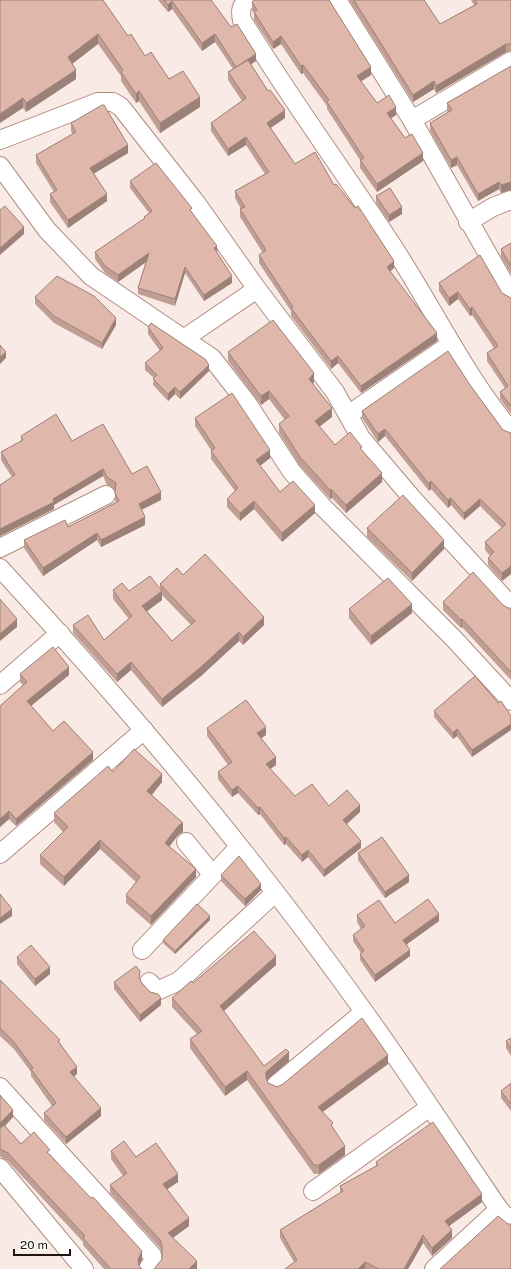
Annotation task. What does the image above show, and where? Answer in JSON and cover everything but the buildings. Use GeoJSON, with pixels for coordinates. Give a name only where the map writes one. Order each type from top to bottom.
{"type":"FeatureCollection","features":[{"type":"Feature","properties":{"kind":"street"},"geometry":{"type":"LineString","coordinates":[[247,0],[242,5],[240,12],[242,20],[280,81],[392,246],[451,344],[511,431]]}},
{"type":"Feature","properties":{"kind":"street"},"geometry":{"type":"LineString","coordinates":[[338,0],[412,120],[468,222],[511,295]]}},
{"type":"Feature","properties":{"kind":"street"},"geometry":{"type":"LineString","coordinates":[[412,120],[511,61]]}},
{"type":"Feature","properties":{"kind":"street"},"geometry":{"type":"LineString","coordinates":[[0,140],[98,102],[113,102],[121,107],[197,204],[257,289],[335,392],[361,438],[412,498],[511,606]]}},
{"type":"Feature","properties":{"kind":"street"},"geometry":{"type":"LineString","coordinates":[[0,166],[47,230],[91,276],[185,338],[212,358],[247,403],[292,472],[322,506],[449,634],[511,701]]}},
{"type":"Feature","properties":{"kind":"street"},"geometry":{"type":"LineString","coordinates":[[468,222],[493,207],[511,200]]}},
{"type":"Feature","properties":{"kind":"street"},"geometry":{"type":"LineString","coordinates":[[185,338],[257,289]]}},
{"type":"Feature","properties":{"kind":"street"},"geometry":{"type":"LineString","coordinates":[[348,415],[451,344]]}},
{"type":"Feature","properties":{"kind":"street"},"geometry":{"type":"LineString","coordinates":[[0,548],[106,496]]}},
{"type":"Feature","properties":{"kind":"street"},"geometry":{"type":"LineString","coordinates":[[0,568],[60,633],[144,730],[275,893],[364,1012],[499,1209],[511,1222]]}},
{"type":"Feature","properties":{"kind":"street"},"geometry":{"type":"LineString","coordinates":[[0,685],[60,633]]}},
{"type":"Feature","properties":{"kind":"street"},"geometry":{"type":"LineString","coordinates":[[0,854],[144,730]]}},
{"type":"Feature","properties":{"kind":"street"},"geometry":{"type":"LineString","coordinates":[[186,842],[212,874]]}},
{"type":"Feature","properties":{"kind":"street"},"geometry":{"type":"LineString","coordinates":[[142,950],[239,847]]}},
{"type":"Feature","properties":{"kind":"street"},"geometry":{"type":"LineString","coordinates":[[149,982],[158,991],[179,981],[275,893]]}},
{"type":"Feature","properties":{"kind":"street"},"geometry":{"type":"LineString","coordinates":[[276,1085],[364,1012]]}},
{"type":"Feature","properties":{"kind":"street"},"geometry":{"type":"LineString","coordinates":[[0,1087],[152,1255],[153,1261],[148,1269]]}},
{"type":"Feature","properties":{"kind":"street"},"geometry":{"type":"LineString","coordinates":[[313,1191],[430,1107]]}},
{"type":"Feature","properties":{"kind":"street"},"geometry":{"type":"LineString","coordinates":[[0,1168],[84,1269]]}},
{"type":"Feature","properties":{"kind":"street"},"geometry":{"type":"LineString","coordinates":[[434,1269],[499,1209]]}}]}
